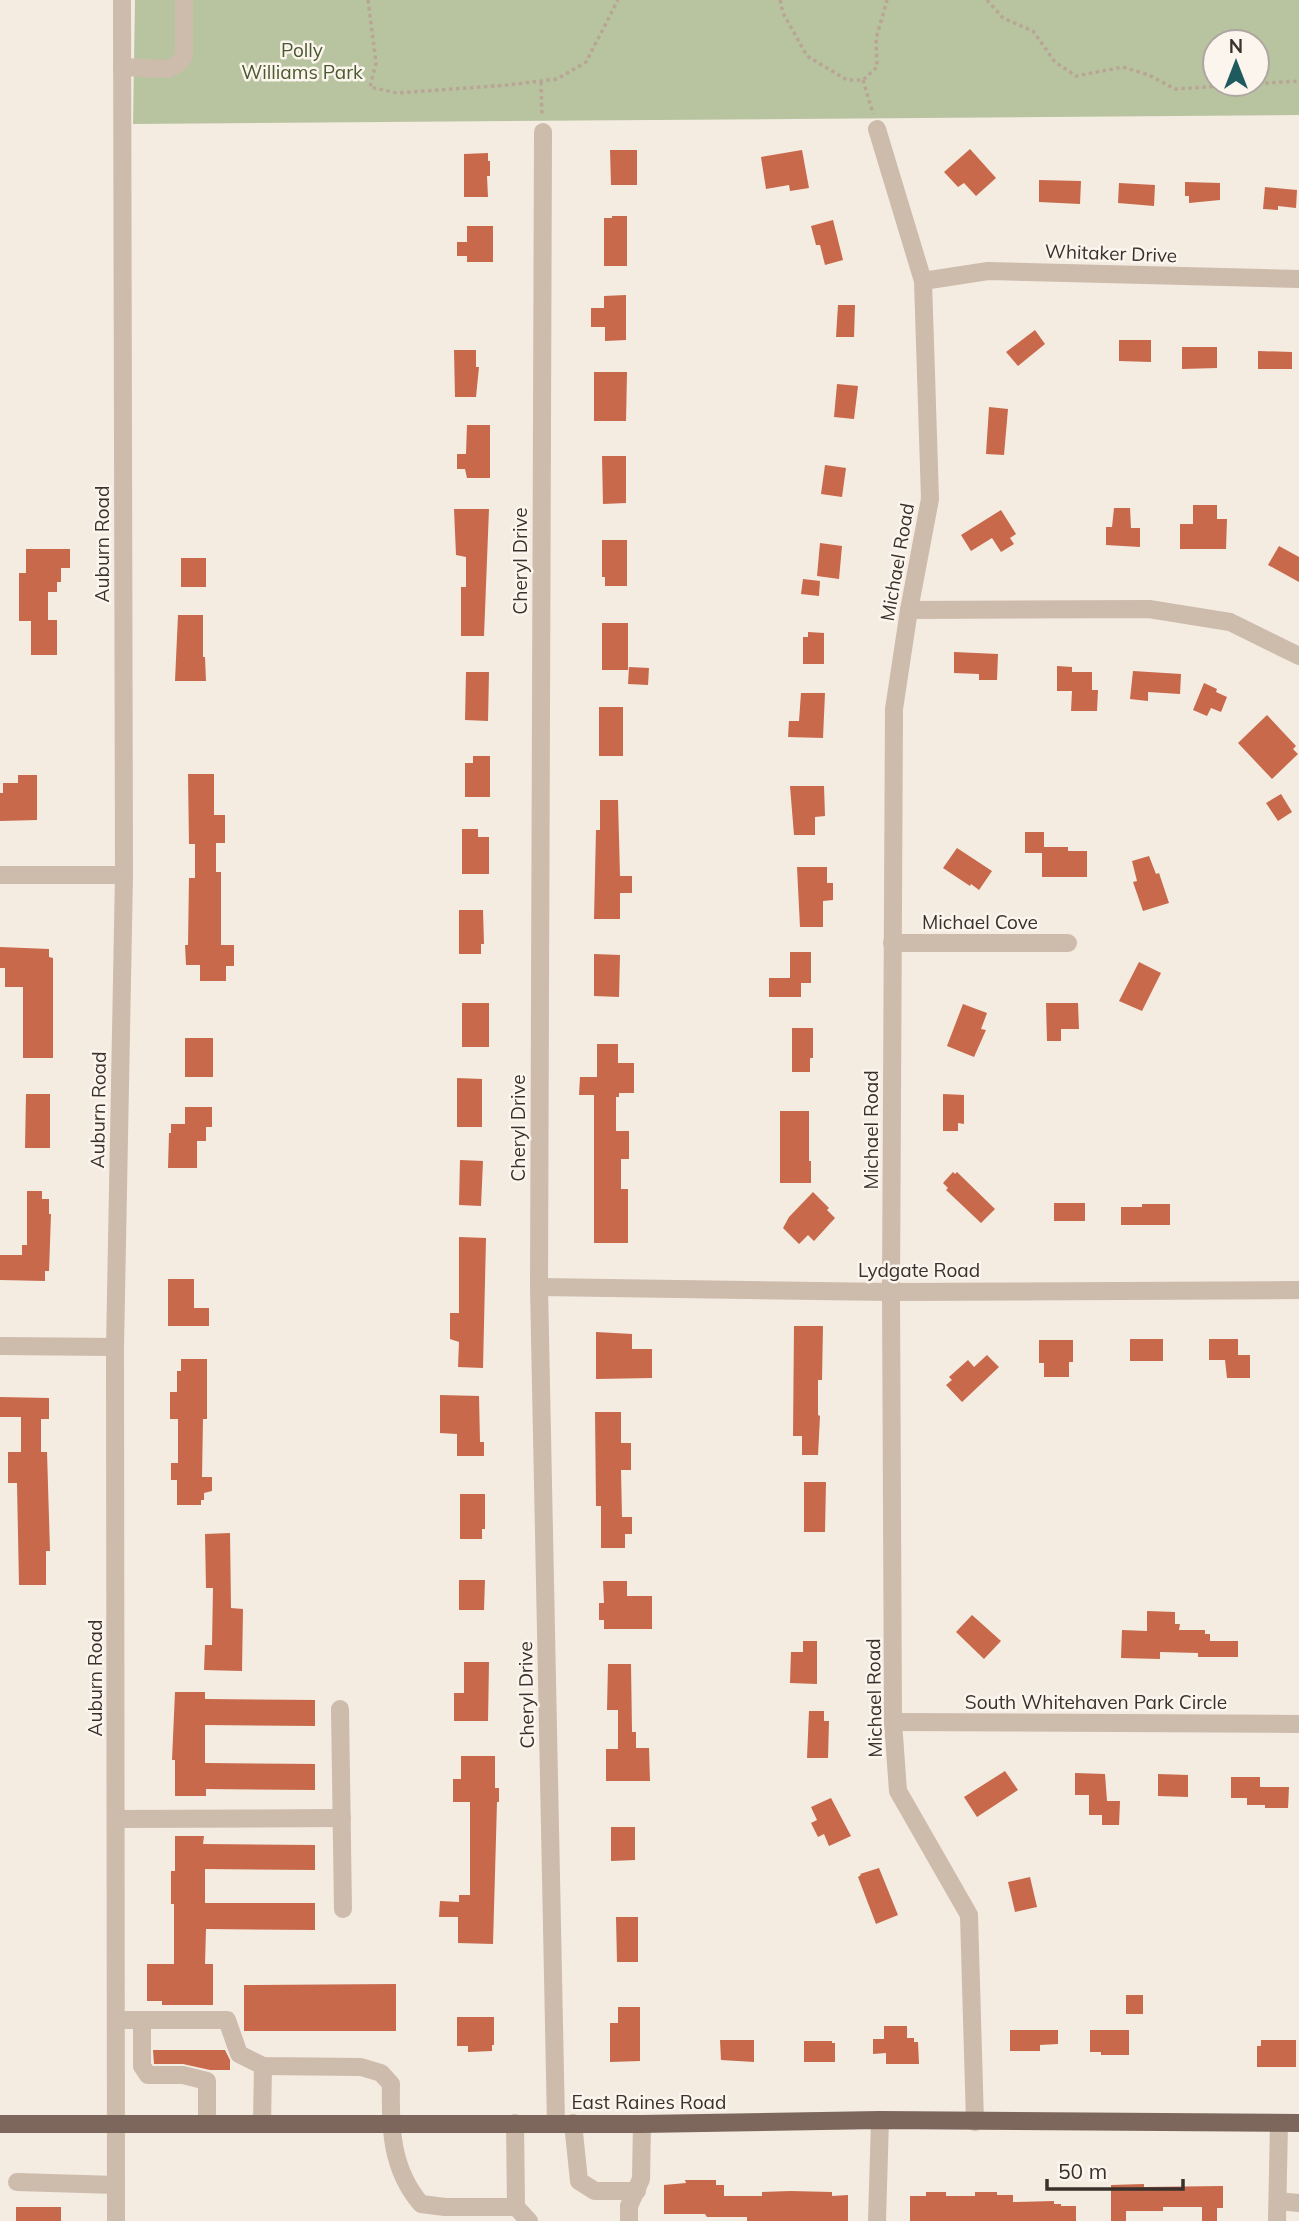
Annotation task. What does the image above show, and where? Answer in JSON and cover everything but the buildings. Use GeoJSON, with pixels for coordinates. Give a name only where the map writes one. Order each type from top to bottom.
{"type":"FeatureCollection","features":[{"type":"Feature","properties":{"kind":"main road","name":"East Raines Road"},"geometry":{"type":"LineString","coordinates":[[0,2124],[642,2124],[880,2120],[1299,2123]]}},
{"type":"Feature","properties":{"kind":"street","name":"Auburn Road"},"geometry":{"type":"LineString","coordinates":[[116,2221],[115,1348],[124,875],[122,0]]}},
{"type":"Feature","properties":{"kind":"street"},"geometry":{"type":"LineString","coordinates":[[122,67],[167,69],[178,64],[184,56],[184,0]]}},
{"type":"Feature","properties":{"kind":"street","name":"Michael Road"},"geometry":{"type":"LineString","coordinates":[[877,129],[923,281],[930,499],[894,709],[891,1292],[894,1722],[898,1791],[969,1915],[975,2122]]}},
{"type":"Feature","properties":{"kind":"street","name":"Cheryl Drive"},"geometry":{"type":"LineString","coordinates":[[543,132],[539,1287],[565,2123],[579,2181],[596,2191],[637,2191]]}},
{"type":"Feature","properties":{"kind":"street","name":"Whitaker Drive"},"geometry":{"type":"LineString","coordinates":[[923,281],[988,271],[1299,279]]}},
{"type":"Feature","properties":{"kind":"street"},"geometry":{"type":"LineString","coordinates":[[909,610],[1149,609],[1230,622],[1299,656]]}},
{"type":"Feature","properties":{"kind":"street"},"geometry":{"type":"LineString","coordinates":[[0,875],[124,875]]}},
{"type":"Feature","properties":{"kind":"street","name":"Michael Cove"},"geometry":{"type":"LineString","coordinates":[[892,943],[1068,943]]}},
{"type":"Feature","properties":{"kind":"street","name":"Lydgate Road"},"geometry":{"type":"LineString","coordinates":[[539,1287],[891,1292],[1299,1290]]}},
{"type":"Feature","properties":{"kind":"street"},"geometry":{"type":"LineString","coordinates":[[0,1346],[115,1348]]}},
{"type":"Feature","properties":{"kind":"street"},"geometry":{"type":"LineString","coordinates":[[340,1709],[343,1909]]}},
{"type":"Feature","properties":{"kind":"street","name":"South Whitehaven Park Circle"},"geometry":{"type":"LineString","coordinates":[[894,1722],[1299,1724]]}},
{"type":"Feature","properties":{"kind":"street"},"geometry":{"type":"LineString","coordinates":[[116,1819],[342,1818]]}},
{"type":"Feature","properties":{"kind":"street"},"geometry":{"type":"LineString","coordinates":[[117,2020],[227,2020],[239,2054],[263,2066],[361,2067],[381,2073],[391,2084],[391,2123],[398,2166],[407,2188],[421,2204],[445,2207],[516,2207]]}},
{"type":"Feature","properties":{"kind":"street"},"geometry":{"type":"LineString","coordinates":[[142,2020],[144,2072],[148,2075],[183,2075],[207,2081],[207,2124]]}},
{"type":"Feature","properties":{"kind":"street"},"geometry":{"type":"LineString","coordinates":[[262,2124],[263,2066]]}},
{"type":"Feature","properties":{"kind":"street"},"geometry":{"type":"LineString","coordinates":[[877,2221],[880,2120]]}},
{"type":"Feature","properties":{"kind":"street"},"geometry":{"type":"LineString","coordinates":[[515,2123],[516,2207],[528,2221]]}},
{"type":"Feature","properties":{"kind":"street"},"geometry":{"type":"LineString","coordinates":[[1277,2221],[1279,2123]]}},
{"type":"Feature","properties":{"kind":"street"},"geometry":{"type":"LineString","coordinates":[[629,2221],[629,2206],[641,2179],[642,2124]]}},
{"type":"Feature","properties":{"kind":"street"},"geometry":{"type":"LineString","coordinates":[[17,2182],[116,2185]]}},
{"type":"Feature","properties":{"kind":"street"},"geometry":{"type":"LineString","coordinates":[[1278,2202],[1299,2203]]}},
{"type":"Feature","properties":{"kind":"path"},"geometry":{"type":"LineString","coordinates":[[368,0],[376,63],[370,87],[397,93],[557,79],[586,62],[618,0]]}},
{"type":"Feature","properties":{"kind":"path"},"geometry":{"type":"LineString","coordinates":[[780,0],[783,13],[807,56],[847,80],[863,80],[877,67],[876,39],[887,0]]}},
{"type":"Feature","properties":{"kind":"path"},"geometry":{"type":"LineString","coordinates":[[987,0],[1003,18],[1033,31],[1055,62],[1076,76],[1123,66],[1149,75],[1175,89],[1299,81]]}},
{"type":"Feature","properties":{"kind":"path"},"geometry":{"type":"LineString","coordinates":[[863,80],[877,129]]}},
{"type":"Feature","properties":{"kind":"path"},"geometry":{"type":"LineString","coordinates":[[541,81],[543,132]]}},
{"type":"Feature","properties":{"kind":"green space","name":"Polly Williams Park"},"geometry":{"type":"Polygon","coordinates":[[[135,0],[1299,0],[1299,115],[133,124],[135,0]]]}}]}
